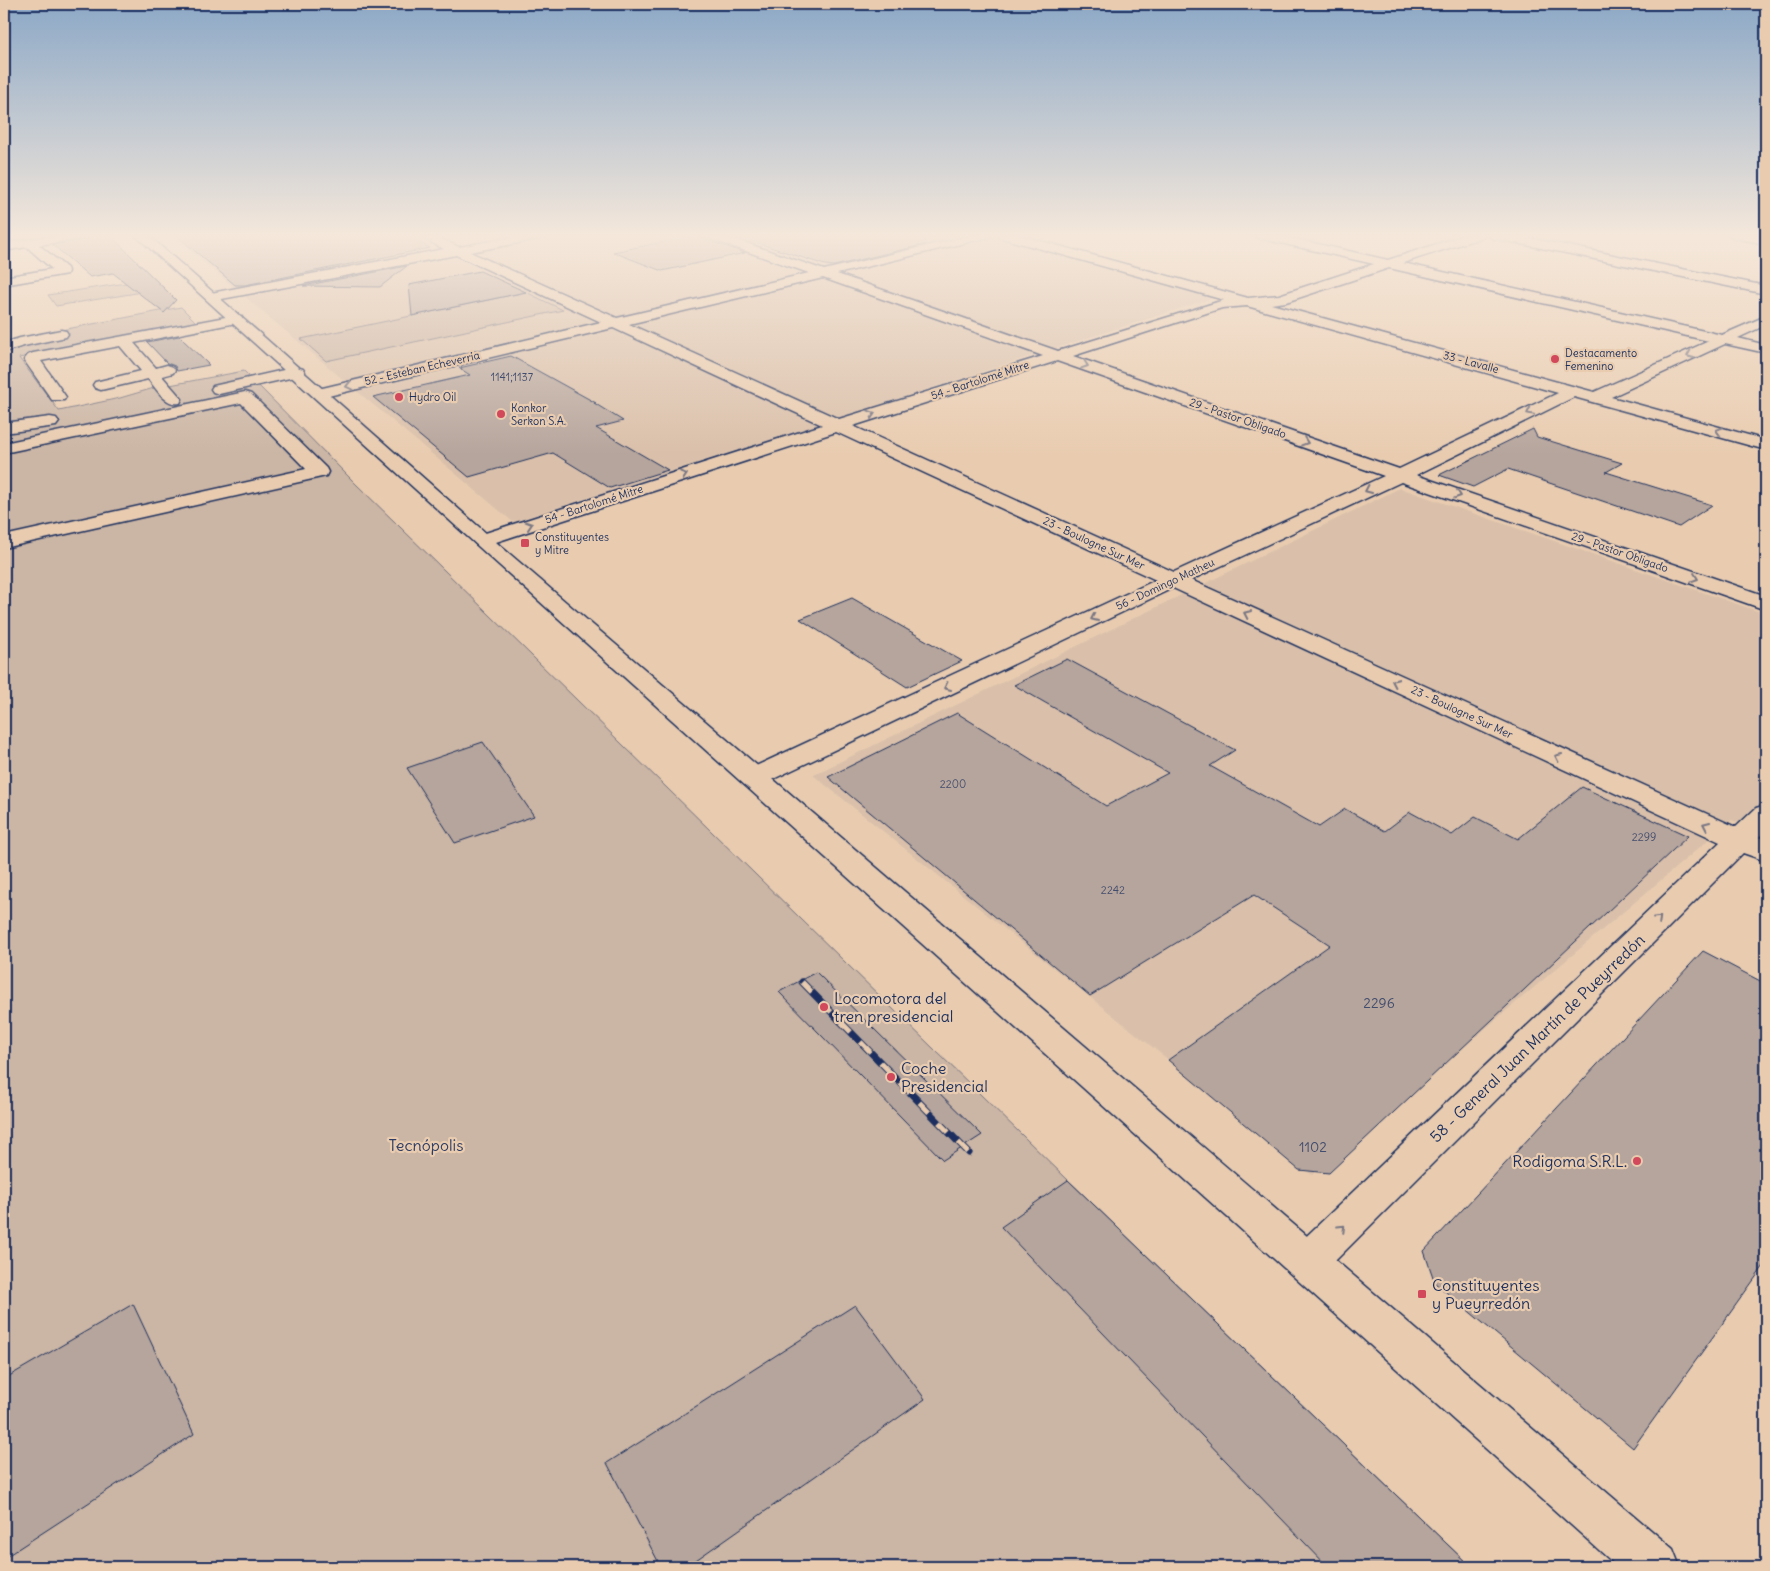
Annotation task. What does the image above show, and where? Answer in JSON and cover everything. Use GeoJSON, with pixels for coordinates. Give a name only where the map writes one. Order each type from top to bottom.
{"type":"FeatureCollection","features":[{"type":"Feature","properties":{"kind":"street"},"geometry":{"type":"LineString","coordinates":[[222,307],[483,540],[1655,1567]]}},
{"type":"Feature","properties":{"kind":"street","name":"23 - Boulogne Sur Mer"},"geometry":{"type":"LineString","coordinates":[[579,307],[1753,846]]}},
{"type":"Feature","properties":{"kind":"street","name":"52 - Esteban Echeverría"},"geometry":{"type":"LineString","coordinates":[[174,399],[308,383],[613,323],[678,307]]}},
{"type":"Feature","properties":{"kind":"street","name":"29 - Pastor Obligado"},"geometry":{"type":"LineString","coordinates":[[918,307],[1766,602]]}},
{"type":"Feature","properties":{"kind":"street","name":"54 - Bartolomé Mitre"},"geometry":{"type":"LineString","coordinates":[[483,540],[1211,307]]}},
{"type":"Feature","properties":{"kind":"street","name":"33 - Lavalle"},"geometry":{"type":"LineString","coordinates":[[1271,307],[1766,444]]}},
{"type":"Feature","properties":{"kind":"street"},"geometry":{"type":"LineString","coordinates":[[1584,307],[1766,349]]}},
{"type":"Feature","properties":{"kind":"street"},"geometry":{"type":"LineString","coordinates":[[82,361],[128,345],[236,319]]}},
{"type":"Feature","properties":{"kind":"street"},"geometry":{"type":"LineString","coordinates":[[1598,397],[1726,340],[1766,320]]}},
{"type":"Feature","properties":{"kind":"street"},"geometry":{"type":"LineString","coordinates":[[4,346],[77,331]]}},
{"type":"Feature","properties":{"kind":"street"},"geometry":{"type":"LineString","coordinates":[[58,397],[32,360],[33,358],[146,342]]}},
{"type":"Feature","properties":{"kind":"street"},"geometry":{"type":"LineString","coordinates":[[128,345],[174,399]]}},
{"type":"Feature","properties":{"kind":"street"},"geometry":{"type":"LineString","coordinates":[[101,385],[173,369]]}},
{"type":"Feature","properties":{"kind":"street","name":"56 - Domingo Matheu"},"geometry":{"type":"LineString","coordinates":[[755,777],[1401,475],[1574,390]]}},
{"type":"Feature","properties":{"kind":"street"},"geometry":{"type":"LineString","coordinates":[[4,448],[245,397],[319,472],[5,539]]}},
{"type":"Feature","properties":{"kind":"street"},"geometry":{"type":"LineString","coordinates":[[4,428],[174,399]]}},
{"type":"Feature","properties":{"kind":"street"},"geometry":{"type":"LineString","coordinates":[[4,442],[174,399]]}},
{"type":"Feature","properties":{"kind":"street","name":"58 - General Juan Martín de Pueyrredón"},"geometry":{"type":"LineString","coordinates":[[1307,1262],[1753,846],[1766,814]]}},
{"type":"Feature","properties":{"kind":"shaded area"},"geometry":{"type":"Polygon","coordinates":[[[257,307],[1184,307],[513,522],[257,307]]]}},
{"type":"Feature","properties":{"kind":"shaded area"},"geometry":{"type":"Polygon","coordinates":[[[1400,488],[1766,614],[1766,835],[1732,820],[1312,1175],[813,775],[1400,488]]]}},
{"type":"Feature","properties":{"kind":"green space","name":"Tecnópolis"},"geometry":{"type":"Polygon","coordinates":[[[181,307],[196,322],[19,358],[59,411],[120,398],[154,388],[244,371],[355,483],[1068,1180],[1471,1567],[4,1567],[4,341],[181,307]]]}},
{"type":"Feature","properties":{"kind":"green space"},"geometry":{"type":"Polygon","coordinates":[[[453,307],[557,307],[563,310],[326,361],[301,339],[453,307]]]}},
{"type":"Feature","properties":{"kind":"building"},"geometry":{"type":"Polygon","coordinates":[[[157,307],[169,307],[164,313],[157,307]]]}},
{"type":"Feature","properties":{"kind":"building"},"geometry":{"type":"Polygon","coordinates":[[[411,307],[453,307],[412,316],[411,307]]]}},
{"type":"Feature","properties":{"kind":"building"},"geometry":{"type":"Polygon","coordinates":[[[179,336],[209,365],[177,371],[175,366],[167,363],[147,342],[179,336]]]}},
{"type":"Feature","properties":{"kind":"building"},"geometry":{"type":"Polygon","coordinates":[[[511,356],[596,403],[594,403],[623,421],[596,428],[668,470],[610,488],[553,453],[469,477],[373,397],[470,375],[459,368],[511,356]]]}},
{"type":"Feature","properties":{"kind":"building"},"geometry":{"type":"Polygon","coordinates":[[[1533,429],[1537,437],[1622,463],[1606,472],[1712,505],[1679,527],[1508,469],[1473,487],[1439,475],[1533,429]]]}},
{"type":"Feature","properties":{"kind":"building"},"geometry":{"type":"Polygon","coordinates":[[[852,598],[962,661],[907,687],[800,619],[852,598]]]}},
{"type":"Feature","properties":{"kind":"building"},"geometry":{"type":"Polygon","coordinates":[[[1067,659],[1235,750],[1210,766],[1319,827],[1345,809],[1385,831],[1410,812],[1452,835],[1475,817],[1518,839],[1582,787],[1688,836],[1329,1173],[1299,1170],[1168,1060],[1330,945],[1254,895],[1090,996],[828,777],[957,713],[1106,806],[1168,773],[1014,685],[1067,659]]]}},
{"type":"Feature","properties":{"kind":"building"},"geometry":{"type":"Polygon","coordinates":[[[483,742],[534,816],[455,843],[407,768],[483,742]]]}},
{"type":"Feature","properties":{"kind":"building","name":"Rodigoma S.R.L."},"geometry":{"type":"Polygon","coordinates":[[[1703,951],[1766,984],[1766,1263],[1633,1448],[1435,1283],[1424,1251],[1703,951]]]}},
{"type":"Feature","properties":{"kind":"building"},"geometry":{"type":"Polygon","coordinates":[[[816,972],[982,1135],[943,1160],[779,992],[816,972]]]}},
{"type":"Feature","properties":{"kind":"building"},"geometry":{"type":"Polygon","coordinates":[[[1068,1180],[1471,1567],[1328,1567],[1001,1227],[1068,1180]]]}},
{"type":"Feature","properties":{"kind":"building"},"geometry":{"type":"Polygon","coordinates":[[[133,1304],[194,1434],[4,1558],[4,1379],[133,1304]]]}},
{"type":"Feature","properties":{"kind":"building"},"geometry":{"type":"Polygon","coordinates":[[[855,1305],[925,1399],[686,1567],[661,1567],[607,1463],[855,1305]]]}},
{"type":"Feature","properties":{"kind":"railway"},"geometry":{"type":"LineString","coordinates":[[802,982],[969,1153]]}},
{"type":"Feature","properties":{"kind":"place","name":"Destacamento Femenino"},"geometry":{"type":"Point","coordinates":[1555,359]}},
{"type":"Feature","properties":{"kind":"place","name":"Hydro Oil"},"geometry":{"type":"Point","coordinates":[399,397]}},
{"type":"Feature","properties":{"kind":"place","name":"Konkor Serkon S.A."},"geometry":{"type":"Point","coordinates":[501,414]}},
{"type":"Feature","properties":{"kind":"place","name":"Constituyentes y Mitre"},"geometry":{"type":"Point","coordinates":[525,543]}},
{"type":"Feature","properties":{"kind":"place","name":"Locomotora del tren presidencial"},"geometry":{"type":"Point","coordinates":[824,1007]}},
{"type":"Feature","properties":{"kind":"place","name":"Coche Presidencial"},"geometry":{"type":"Point","coordinates":[891,1077]}},
{"type":"Feature","properties":{"kind":"place","name":"Rodigoma S.R.L."},"geometry":{"type":"Point","coordinates":[1637,1161]}},
{"type":"Feature","properties":{"kind":"place","name":"Constituyentes y Pueyrredón"},"geometry":{"type":"Point","coordinates":[1422,1294]}}]}
